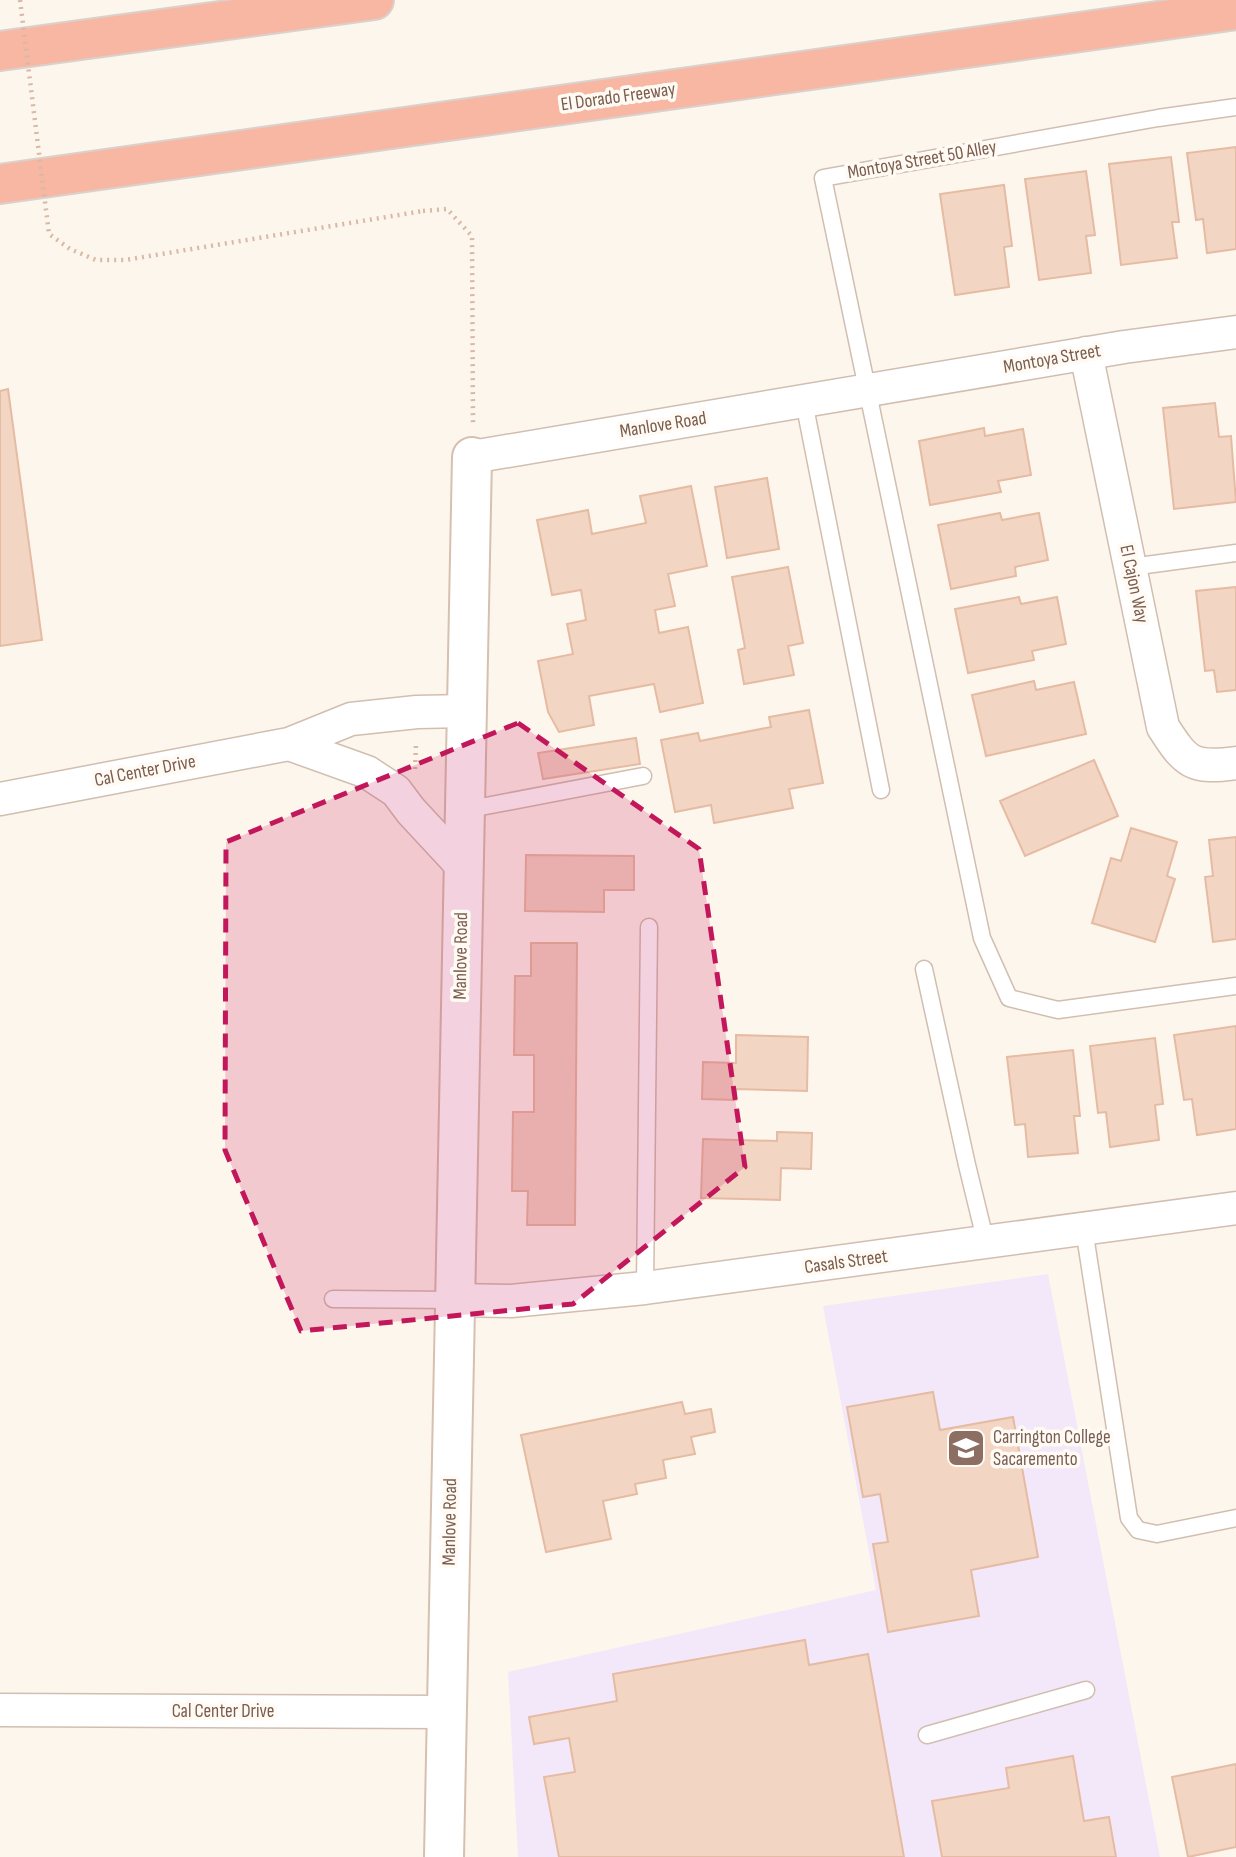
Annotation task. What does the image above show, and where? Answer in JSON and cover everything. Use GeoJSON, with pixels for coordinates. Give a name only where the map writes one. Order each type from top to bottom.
{"type":"FeatureCollection","features":[{"type":"Feature","properties":{"kind":"highway"},"geometry":{"type":"LineString","coordinates":[[0,51],[374,0]]}},
{"type":"Feature","properties":{"kind":"highway","name":"El Dorado Freeway"},"geometry":{"type":"LineString","coordinates":[[0,184],[1236,10]]}},
{"type":"Feature","properties":{"kind":"street","name":"Montoya Street"},"geometry":{"type":"LineString","coordinates":[[869,390],[1236,331]]}},
{"type":"Feature","properties":{"kind":"street","name":"El Cajon Way"},"geometry":{"type":"LineString","coordinates":[[1086,353],[1163,727],[1181,754],[1200,765],[1236,763]]}},
{"type":"Feature","properties":{"kind":"street","name":"Manlove Road"},"geometry":{"type":"LineString","coordinates":[[444,1857],[472,457],[869,390]]}},
{"type":"Feature","properties":{"kind":"street","name":"Cal Center Drive"},"geometry":{"type":"LineString","coordinates":[[0,799],[289,744],[351,719],[417,712],[467,711]]}},
{"type":"Feature","properties":{"kind":"street"},"geometry":{"type":"LineString","coordinates":[[289,744],[368,772],[396,791],[463,867]]}},
{"type":"Feature","properties":{"kind":"street","name":"Casals Street"},"geometry":{"type":"LineString","coordinates":[[455,1300],[511,1301],[645,1288],[1236,1208]]}},
{"type":"Feature","properties":{"kind":"street","name":"Cal Center Drive"},"geometry":{"type":"LineString","coordinates":[[0,1710],[446,1712]]}},
{"type":"Feature","properties":{"kind":"lane","name":"Montoya Street 50 Alley"},"geometry":{"type":"LineString","coordinates":[[869,390],[823,178],[1158,118],[1236,107]]}},
{"type":"Feature","properties":{"kind":"lane"},"geometry":{"type":"LineString","coordinates":[[869,390],[982,938],[1009,998],[1058,1010],[1236,986]]}},
{"type":"Feature","properties":{"kind":"lane"},"geometry":{"type":"LineString","coordinates":[[804,402],[880,790]]}},
{"type":"Feature","properties":{"kind":"lane"},"geometry":{"type":"LineString","coordinates":[[1131,567],[1236,553]]}},
{"type":"Feature","properties":{"kind":"lane"},"geometry":{"type":"LineString","coordinates":[[465,810],[643,776]]}},
{"type":"Feature","properties":{"kind":"lane"},"geometry":{"type":"LineString","coordinates":[[645,1288],[649,927]]}},
{"type":"Feature","properties":{"kind":"lane"},"geometry":{"type":"LineString","coordinates":[[924,969],[986,1243]]}},
{"type":"Feature","properties":{"kind":"lane"},"geometry":{"type":"LineString","coordinates":[[1084,1229],[1129,1518],[1138,1530],[1157,1534],[1236,1518]]}},
{"type":"Feature","properties":{"kind":"lane"},"geometry":{"type":"LineString","coordinates":[[333,1299],[455,1300]]}},
{"type":"Feature","properties":{"kind":"lane"},"geometry":{"type":"LineString","coordinates":[[927,1735],[1086,1690]]}},
{"type":"Feature","properties":{"kind":"path"},"geometry":{"type":"LineString","coordinates":[[20,0],[49,234],[70,249],[96,260],[125,260],[447,209],[472,236],[475,405],[472,457]]}},
{"type":"Feature","properties":{"kind":"path"},"geometry":{"type":"LineString","coordinates":[[415,781],[416,737]]}},
{"type":"Feature","properties":{"kind":"highlighted area"},"geometry":{"type":"Polygon","coordinates":[[[518,723],[699,849],[745,1167],[573,1304],[301,1331],[225,1150],[226,842],[518,723]]]}},
{"type":"Feature","properties":{"kind":"shaded area","name":"Carrington College Sacaremento"},"geometry":{"type":"Polygon","coordinates":[[[1048,1274],[1160,1857],[518,1857],[508,1672],[876,1590],[823,1306],[1048,1274]]]}},
{"type":"Feature","properties":{"kind":"building"},"geometry":{"type":"Polygon","coordinates":[[[1236,147],[1236,249],[1207,253],[1203,219],[1196,220],[1187,153],[1236,147]]]}},
{"type":"Feature","properties":{"kind":"building"},"geometry":{"type":"Polygon","coordinates":[[[1171,157],[1179,222],[1172,222],[1177,258],[1121,265],[1109,164],[1171,157]]]}},
{"type":"Feature","properties":{"kind":"building"},"geometry":{"type":"Polygon","coordinates":[[[1086,171],[1095,235],[1086,236],[1091,273],[1039,280],[1025,179],[1086,171]]]}},
{"type":"Feature","properties":{"kind":"building"},"geometry":{"type":"Polygon","coordinates":[[[1004,185],[1012,246],[1004,247],[1009,287],[955,295],[940,194],[1004,185]]]}},
{"type":"Feature","properties":{"kind":"building"},"geometry":{"type":"Polygon","coordinates":[[[8,389],[42,640],[0,646],[0,391],[8,389]]]}},
{"type":"Feature","properties":{"kind":"building"},"geometry":{"type":"Polygon","coordinates":[[[1215,403],[1219,437],[1231,436],[1236,502],[1174,509],[1163,408],[1215,403]]]}},
{"type":"Feature","properties":{"kind":"building"},"geometry":{"type":"Polygon","coordinates":[[[984,428],[985,436],[1023,429],[1031,475],[998,481],[1001,492],[930,505],[919,441],[984,428]]]}},
{"type":"Feature","properties":{"kind":"building"},"geometry":{"type":"Polygon","coordinates":[[[767,478],[779,549],[727,558],[715,487],[767,478]]]}},
{"type":"Feature","properties":{"kind":"building"},"geometry":{"type":"Polygon","coordinates":[[[691,486],[707,566],[668,574],[675,606],[655,610],[659,633],[688,627],[703,703],[660,712],[654,684],[589,696],[594,725],[559,732],[548,712],[538,661],[573,654],[567,624],[586,620],[581,590],[552,595],[537,520],[588,510],[592,534],[646,523],[640,496],[691,486]]]}},
{"type":"Feature","properties":{"kind":"building"},"geometry":{"type":"Polygon","coordinates":[[[1000,513],[1002,520],[1039,513],[1048,560],[1015,567],[1016,576],[951,589],[938,525],[1000,513]]]}},
{"type":"Feature","properties":{"kind":"building"},"geometry":{"type":"Polygon","coordinates":[[[788,567],[803,643],[788,646],[794,675],[744,684],[738,650],[745,648],[732,577],[788,567]]]}},
{"type":"Feature","properties":{"kind":"building"},"geometry":{"type":"Polygon","coordinates":[[[1236,587],[1236,690],[1217,692],[1214,670],[1205,671],[1196,591],[1236,587]]]}},
{"type":"Feature","properties":{"kind":"building"},"geometry":{"type":"Polygon","coordinates":[[[1019,597],[1021,604],[1057,597],[1066,644],[1032,651],[1034,660],[968,673],[955,609],[1019,597]]]}},
{"type":"Feature","properties":{"kind":"building"},"geometry":{"type":"Polygon","coordinates":[[[1034,681],[1036,690],[1074,682],[1086,734],[986,756],[972,695],[1034,681]]]}},
{"type":"Feature","properties":{"kind":"building"},"geometry":{"type":"Polygon","coordinates":[[[809,710],[823,783],[789,789],[793,808],[714,823],[711,805],[675,812],[661,740],[698,733],[700,741],[771,727],[769,717],[809,710]]]}},
{"type":"Feature","properties":{"kind":"building"},"geometry":{"type":"Polygon","coordinates":[[[636,738],[640,764],[543,779],[538,753],[636,738]]]}},
{"type":"Feature","properties":{"kind":"building"},"geometry":{"type":"Polygon","coordinates":[[[1094,760],[1118,816],[1025,856],[1000,801],[1094,760]]]}},
{"type":"Feature","properties":{"kind":"building"},"geometry":{"type":"Polygon","coordinates":[[[1131,828],[1177,842],[1167,876],[1175,879],[1155,942],[1092,923],[1111,858],[1121,861],[1131,828]]]}},
{"type":"Feature","properties":{"kind":"building"},"geometry":{"type":"Polygon","coordinates":[[[1236,837],[1236,939],[1213,942],[1205,877],[1213,876],[1209,840],[1236,837]]]}},
{"type":"Feature","properties":{"kind":"building"},"geometry":{"type":"Polygon","coordinates":[[[526,855],[634,856],[634,890],[604,890],[604,912],[525,911],[526,855]]]}},
{"type":"Feature","properties":{"kind":"building"},"geometry":{"type":"Polygon","coordinates":[[[531,943],[577,943],[575,1225],[527,1225],[528,1191],[512,1191],[513,1112],[534,1112],[534,1055],[514,1055],[515,976],[531,976],[531,943]]]}},
{"type":"Feature","properties":{"kind":"building"},"geometry":{"type":"Polygon","coordinates":[[[1236,1026],[1236,1129],[1197,1135],[1192,1099],[1184,1100],[1174,1035],[1236,1026]]]}},
{"type":"Feature","properties":{"kind":"building"},"geometry":{"type":"Polygon","coordinates":[[[736,1035],[808,1037],[807,1091],[736,1089],[736,1100],[702,1099],[703,1062],[736,1063],[736,1035]]]}},
{"type":"Feature","properties":{"kind":"building"},"geometry":{"type":"Polygon","coordinates":[[[1155,1038],[1163,1104],[1155,1105],[1159,1140],[1110,1147],[1106,1112],[1098,1113],[1090,1046],[1155,1038]]]}},
{"type":"Feature","properties":{"kind":"building"},"geometry":{"type":"Polygon","coordinates":[[[1073,1050],[1080,1116],[1074,1116],[1078,1153],[1028,1157],[1025,1124],[1015,1125],[1007,1057],[1073,1050]]]}},
{"type":"Feature","properties":{"kind":"building"},"geometry":{"type":"Polygon","coordinates":[[[777,1132],[812,1133],[811,1169],[781,1168],[780,1200],[701,1198],[703,1139],[777,1141],[777,1132]]]}},
{"type":"Feature","properties":{"kind":"building"},"geometry":{"type":"Polygon","coordinates":[[[933,1392],[940,1430],[1013,1417],[1038,1557],[971,1570],[979,1616],[888,1632],[873,1544],[888,1542],[880,1494],[863,1497],[847,1407],[933,1392]]]}},
{"type":"Feature","properties":{"kind":"building"},"geometry":{"type":"Polygon","coordinates":[[[682,1402],[685,1414],[711,1409],[715,1432],[691,1437],[695,1454],[663,1460],[666,1478],[635,1484],[637,1494],[603,1501],[611,1539],[546,1552],[521,1435],[682,1402]]]}},
{"type":"Feature","properties":{"kind":"building"},"geometry":{"type":"Polygon","coordinates":[[[805,1640],[809,1665],[868,1654],[904,1857],[559,1857],[544,1777],[575,1772],[569,1738],[534,1744],[529,1717],[617,1701],[613,1674],[805,1640]]]}},
{"type":"Feature","properties":{"kind":"building"},"geometry":{"type":"Polygon","coordinates":[[[1073,1756],[1084,1821],[1109,1817],[1116,1857],[942,1857],[932,1801],[1009,1788],[1006,1768],[1073,1756]]]}},
{"type":"Feature","properties":{"kind":"building"},"geometry":{"type":"Polygon","coordinates":[[[1236,1764],[1236,1847],[1188,1857],[1172,1777],[1236,1764]]]}},
{"type":"Feature","properties":{"kind":"place","name":"Carrington College Sacaremento"},"geometry":{"type":"Point","coordinates":[966,1448]}}]}
